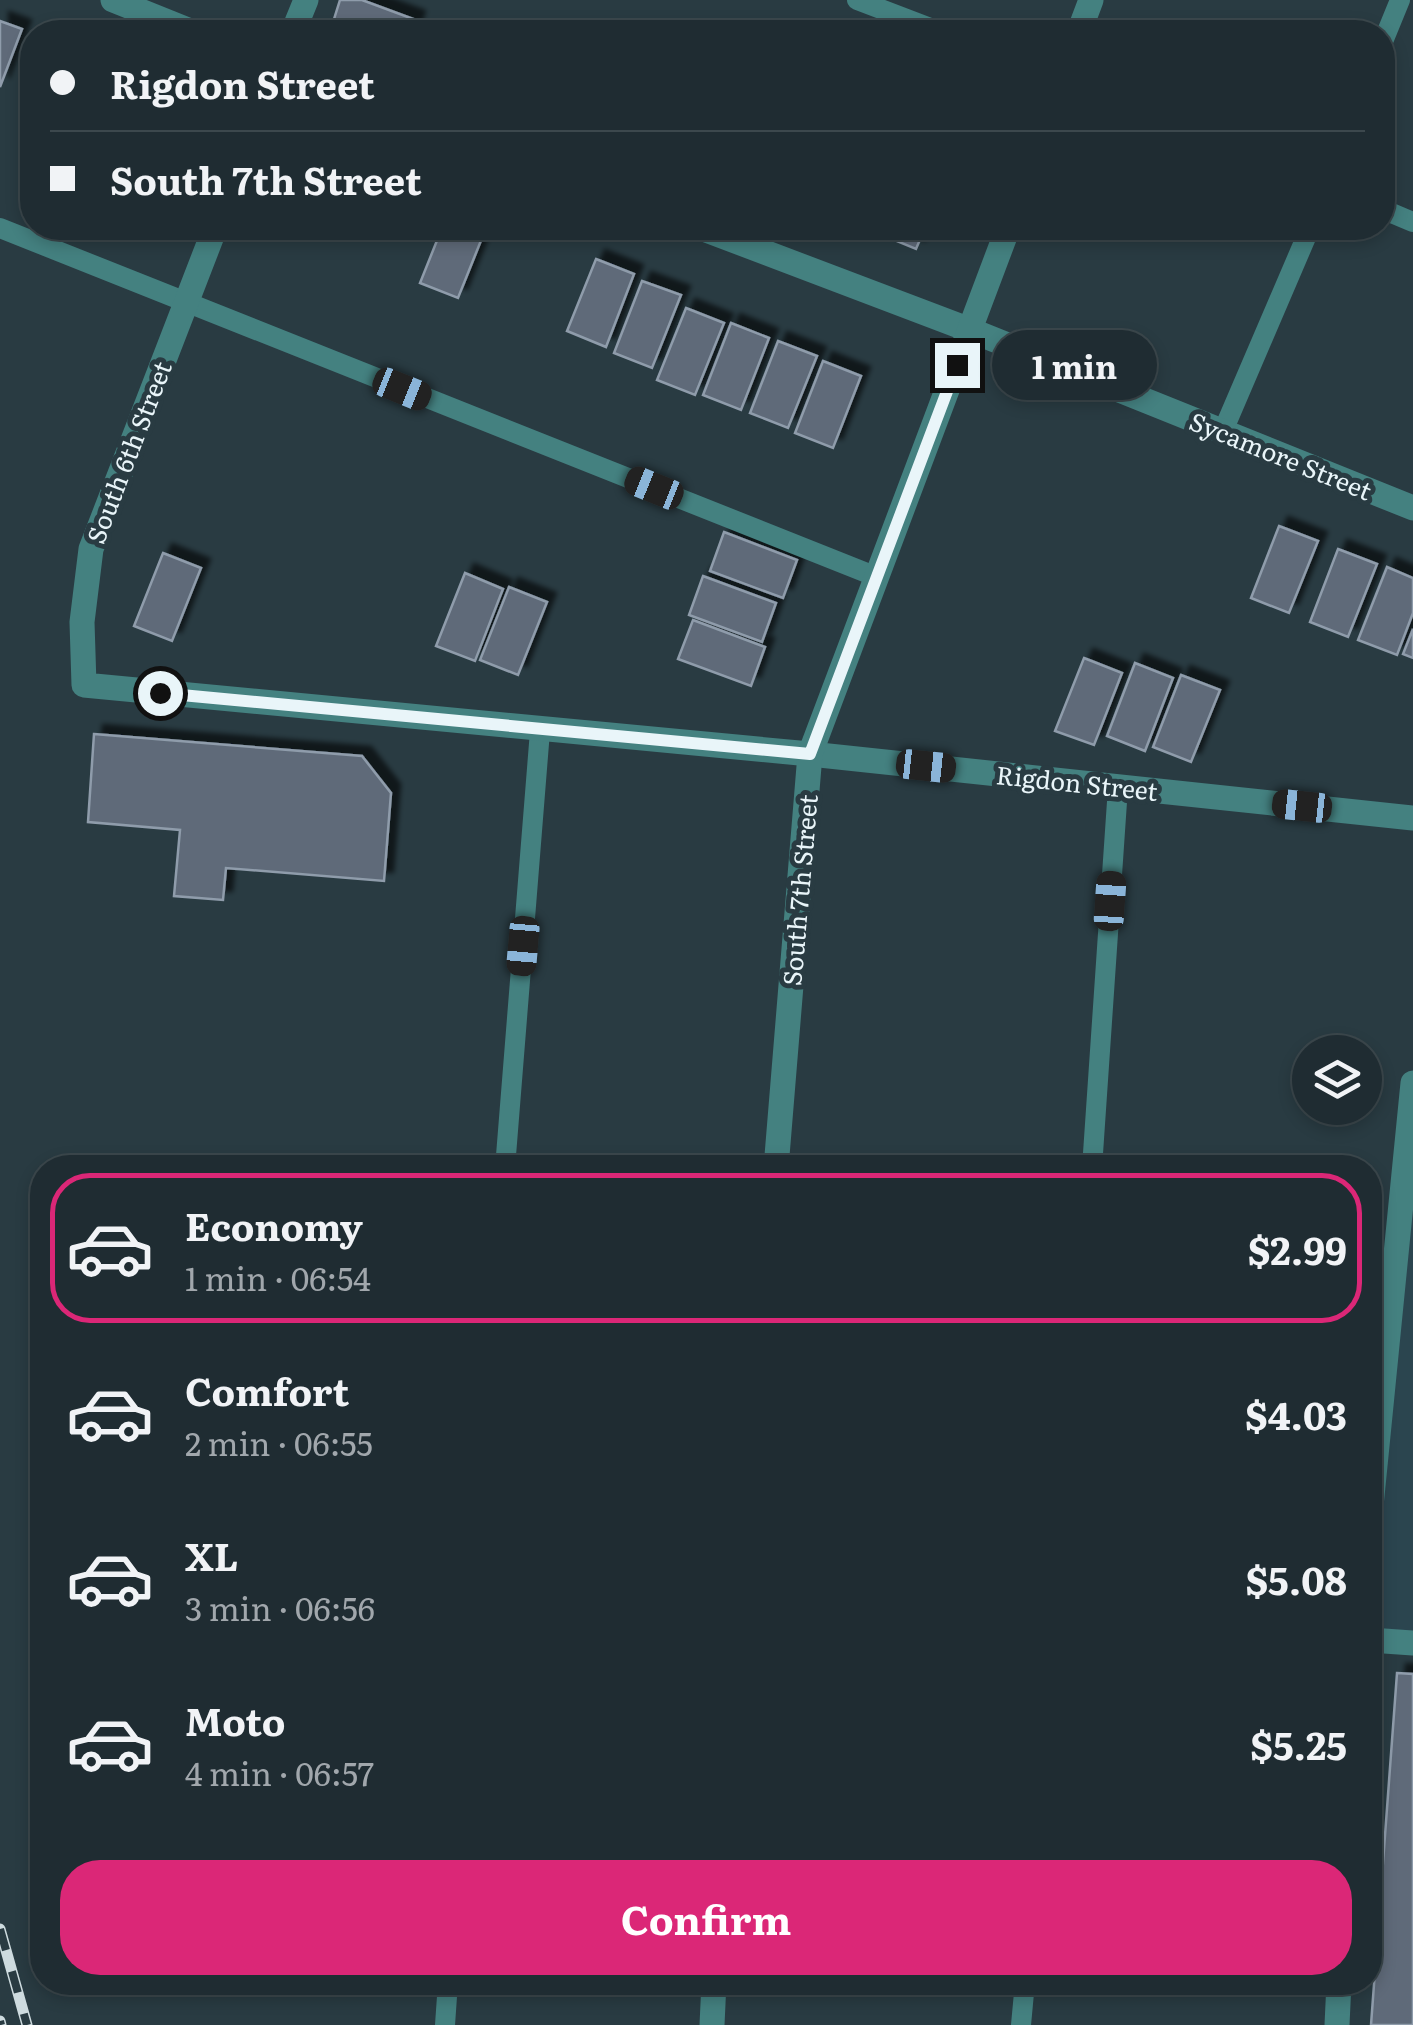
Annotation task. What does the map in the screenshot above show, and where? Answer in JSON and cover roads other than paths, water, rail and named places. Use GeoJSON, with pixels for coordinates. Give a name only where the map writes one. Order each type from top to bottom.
{"type":"FeatureCollection","features":[{"type":"Feature","properties":{"kind":"street"},"geometry":{"type":"LineString","coordinates":[[113,0],[163,20]]}},
{"type":"Feature","properties":{"kind":"street","name":"South 6th Street"},"geometry":{"type":"LineString","coordinates":[[84,685],[82,622],[91,548],[210,240]]}},
{"type":"Feature","properties":{"kind":"street","name":"Sycamore Street"},"geometry":{"type":"LineString","coordinates":[[733,240],[970,330],[1413,508]]}},
{"type":"Feature","properties":{"kind":"street","name":"South 7th Street"},"geometry":{"type":"LineString","coordinates":[[777,1155],[810,754],[1004,240]]}},
{"type":"Feature","properties":{"kind":"street","name":"Rigdon Street"},"geometry":{"type":"LineString","coordinates":[[84,685],[810,754],[1413,818]]}},
{"type":"Feature","properties":{"kind":"street"},"geometry":{"type":"LineString","coordinates":[[1382,1395],[1413,1083]]}},
{"type":"Feature","properties":{"kind":"street"},"geometry":{"type":"LineString","coordinates":[[1382,1641],[1413,1643]]}},
{"type":"Feature","properties":{"kind":"street"},"geometry":{"type":"LineString","coordinates":[[712,2025],[713,1995]]}},
{"type":"Feature","properties":{"kind":"street"},"geometry":{"type":"LineString","coordinates":[[1337,2025],[1338,1995]]}},
{"type":"Feature","properties":{"kind":"lane"},"geometry":{"type":"LineString","coordinates":[[858,0],[910,20]]}},
{"type":"Feature","properties":{"kind":"lane"},"geometry":{"type":"LineString","coordinates":[[30,240],[877,577]]}},
{"type":"Feature","properties":{"kind":"lane"},"geometry":{"type":"LineString","coordinates":[[1223,432],[1305,240]]}},
{"type":"Feature","properties":{"kind":"lane"},"geometry":{"type":"LineString","coordinates":[[506,1155],[540,731]]}},
{"type":"Feature","properties":{"kind":"lane"},"geometry":{"type":"LineString","coordinates":[[1093,1155],[1118,787]]}},
{"type":"Feature","properties":{"kind":"lane"},"geometry":{"type":"LineString","coordinates":[[444,2025],[447,1995]]}},
{"type":"Feature","properties":{"kind":"lane"},"geometry":{"type":"LineString","coordinates":[[1022,2025],[1024,1995]]}},
{"type":"Feature","properties":{"kind":"railway"},"geometry":{"type":"LineString","coordinates":[[0,1929],[27,2025]]}},
{"type":"Feature","properties":{"kind":"railway"},"geometry":{"type":"LineString","coordinates":[[0,2021],[1,2025]]}}]}
